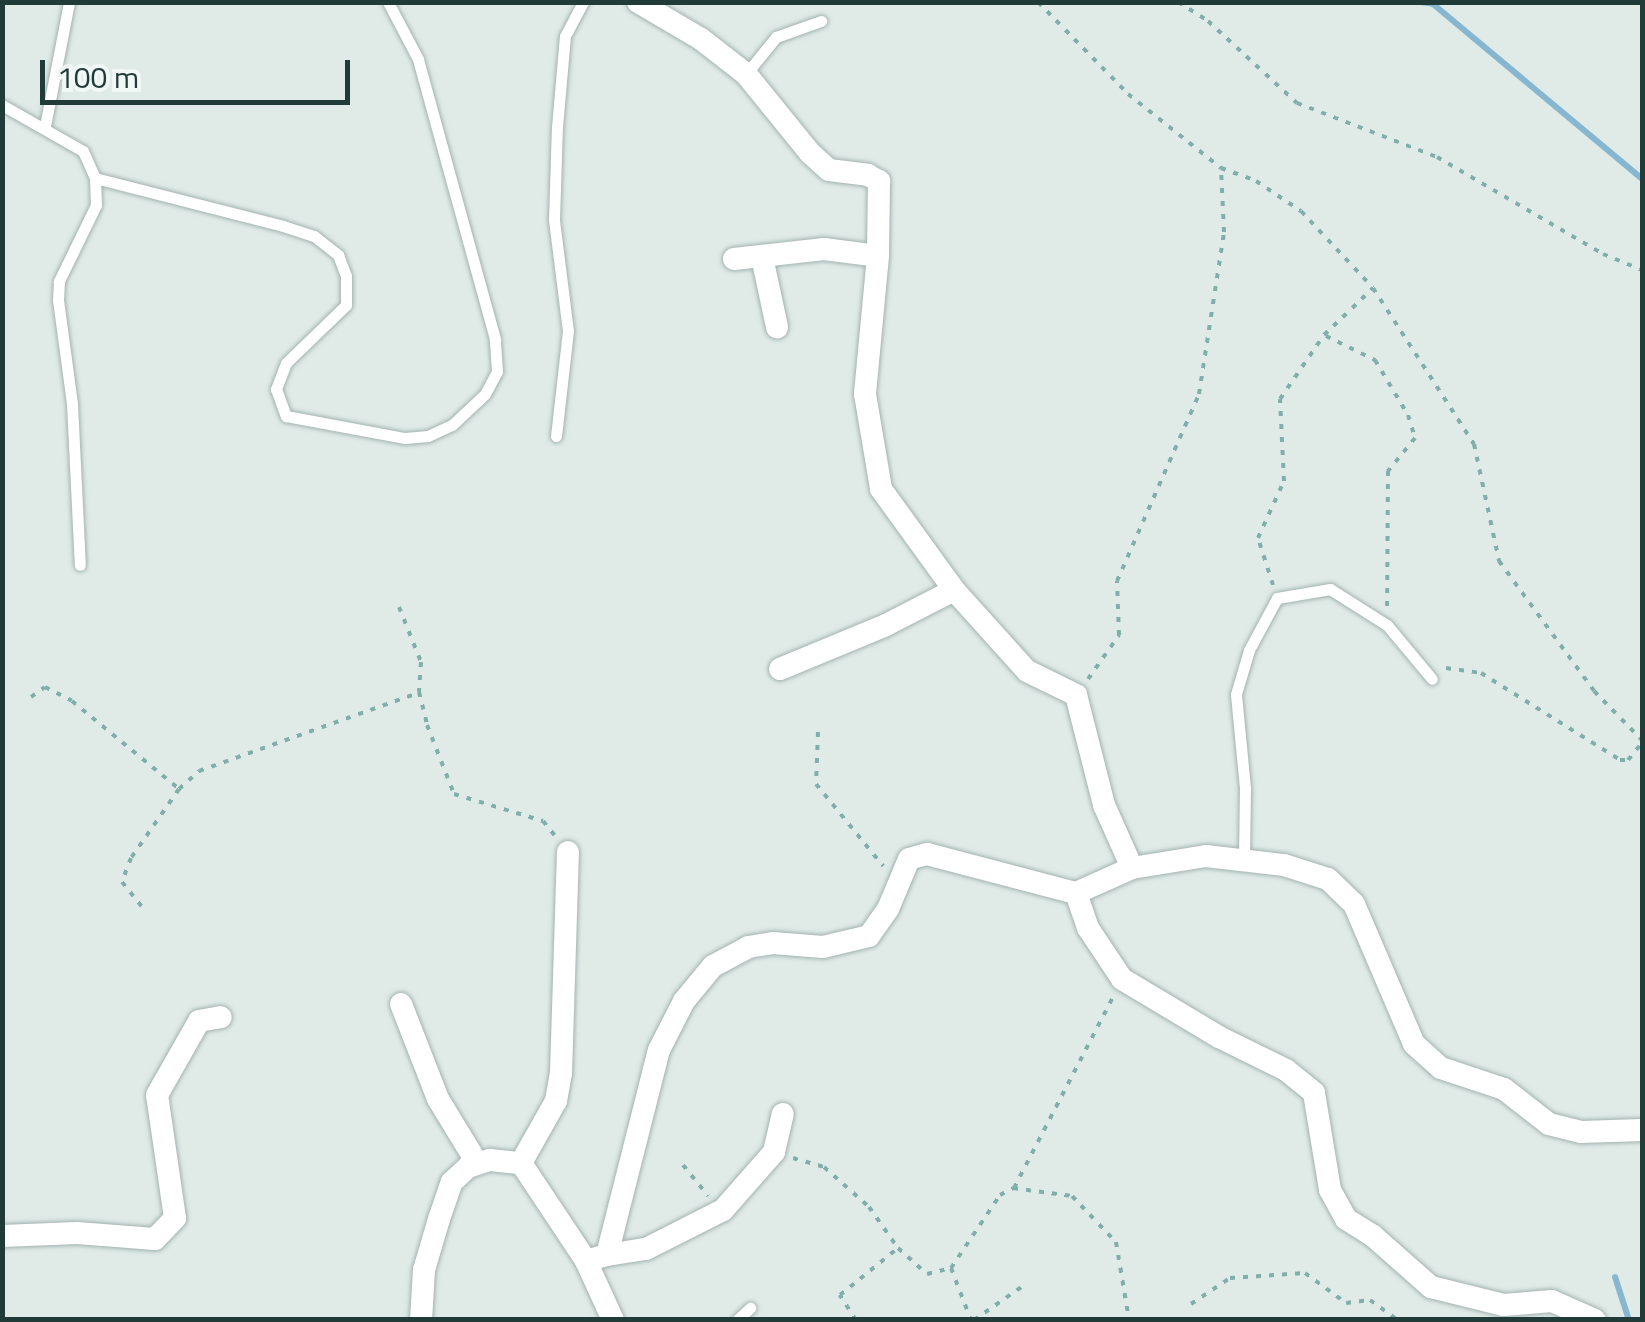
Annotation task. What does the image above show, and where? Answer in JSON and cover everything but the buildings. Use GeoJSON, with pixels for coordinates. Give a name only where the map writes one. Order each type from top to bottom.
{"type":"FeatureCollection","features":[{"type":"Feature","properties":{"kind":"street"},"geometry":{"type":"LineString","coordinates":[[638,2],[701,39],[746,74],[829,170],[868,175],[878,181],[878,256],[864,394],[880,490],[954,590],[1027,671],[1076,694],[1104,805],[1132,868]]}},
{"type":"Feature","properties":{"kind":"street"},"geometry":{"type":"LineString","coordinates":[[734,259],[824,249],[878,256]]}},
{"type":"Feature","properties":{"kind":"street"},"geometry":{"type":"LineString","coordinates":[[762,258],[777,327]]}},
{"type":"Feature","properties":{"kind":"street"},"geometry":{"type":"LineString","coordinates":[[780,669],[886,625],[954,590]]}},
{"type":"Feature","properties":{"kind":"street"},"geometry":{"type":"LineString","coordinates":[[521,1163],[556,1101],[568,852]]}},
{"type":"Feature","properties":{"kind":"street"},"geometry":{"type":"LineString","coordinates":[[596,1258],[658,1050],[684,1001],[713,966],[748,946],[773,943],[824,947],[869,936],[888,909],[908,859],[927,854],[1076,893],[1132,868],[1206,856],[1244,858],[1328,879],[1354,904],[1414,1044],[1441,1068],[1504,1089],[1549,1124],[1580,1132],[1642,1130]]}},
{"type":"Feature","properties":{"kind":"street"},"geometry":{"type":"LineString","coordinates":[[1076,893],[1088,928],[1122,980],[1187,1020],[1286,1070],[1314,1093],[1330,1190],[1346,1219],[1372,1235],[1431,1288],[1504,1305],[1552,1301],[1595,1320]]}},
{"type":"Feature","properties":{"kind":"street"},"geometry":{"type":"LineString","coordinates":[[401,1004],[438,1099],[478,1163]]}},
{"type":"Feature","properties":{"kind":"street"},"geometry":{"type":"LineString","coordinates":[[2,1236],[77,1233],[155,1239],[175,1218],[157,1095],[199,1021],[221,1016]]}},
{"type":"Feature","properties":{"kind":"street"},"geometry":{"type":"LineString","coordinates":[[596,1258],[646,1249],[724,1210],[774,1152],[783,1114]]}},
{"type":"Feature","properties":{"kind":"street"},"geometry":{"type":"LineString","coordinates":[[422,1320],[424,1270],[452,1182],[478,1163],[521,1163]]}},
{"type":"Feature","properties":{"kind":"street"},"geometry":{"type":"LineString","coordinates":[[521,1163],[596,1258],[612,1320]]}},
{"type":"Feature","properties":{"kind":"street"},"geometry":{"type":"LineString","coordinates":[[1448,1320],[1458,1297]]}},
{"type":"Feature","properties":{"kind":"lane"},"geometry":{"type":"LineString","coordinates":[[45,126],[68,2]]}},
{"type":"Feature","properties":{"kind":"lane"},"geometry":{"type":"LineString","coordinates":[[95,178],[283,226],[314,236],[338,255],[346,276],[346,305],[286,363],[276,389],[286,416],[405,438],[428,436],[452,425],[485,394],[496,371],[495,339],[418,59],[388,2]]}},
{"type":"Feature","properties":{"kind":"lane"},"geometry":{"type":"LineString","coordinates":[[556,436],[568,331],[554,220],[560,95],[565,36],[583,2]]}},
{"type":"Feature","properties":{"kind":"lane"},"geometry":{"type":"LineString","coordinates":[[746,74],[776,37],[821,21]]}},
{"type":"Feature","properties":{"kind":"lane"},"geometry":{"type":"LineString","coordinates":[[2,105],[84,151],[95,178],[96,205],[59,281],[58,300],[72,404],[80,565]]}},
{"type":"Feature","properties":{"kind":"lane"},"geometry":{"type":"LineString","coordinates":[[1244,858],[1245,788],[1236,694],[1249,650],[1277,598],[1330,588],[1388,626],[1432,679]]}},
{"type":"Feature","properties":{"kind":"lane"},"geometry":{"type":"LineString","coordinates":[[737,1320],[750,1308]]}},
{"type":"Feature","properties":{"kind":"path"},"geometry":{"type":"LineString","coordinates":[[1038,2],[1128,94],[1222,168],[1256,181],[1301,211],[1373,288],[1474,444],[1499,561],[1594,691],[1642,742],[1628,760],[1620,760],[1481,673],[1419,664]]}},
{"type":"Feature","properties":{"kind":"path"},"geometry":{"type":"LineString","coordinates":[[1178,2],[1208,21],[1297,103],[1436,157],[1603,254],[1642,270]]}},
{"type":"Feature","properties":{"kind":"path"},"geometry":{"type":"LineString","coordinates":[[1076,694],[1119,635],[1118,582],[1199,394],[1224,232],[1222,168]]}},
{"type":"Feature","properties":{"kind":"path"},"geometry":{"type":"LineString","coordinates":[[1277,598],[1258,538],[1284,481],[1280,399],[1324,335],[1373,288]]}},
{"type":"Feature","properties":{"kind":"path"},"geometry":{"type":"LineString","coordinates":[[1324,335],[1374,360],[1408,415],[1415,438],[1388,471],[1388,626]]}},
{"type":"Feature","properties":{"kind":"path"},"geometry":{"type":"LineString","coordinates":[[400,607],[420,662],[419,692],[454,794],[543,821],[568,852]]}},
{"type":"Feature","properties":{"kind":"path"},"geometry":{"type":"LineString","coordinates":[[31,697],[45,688],[72,702],[178,789]]}},
{"type":"Feature","properties":{"kind":"path"},"geometry":{"type":"LineString","coordinates":[[142,908],[122,882],[131,858],[178,789],[199,771],[419,692]]}},
{"type":"Feature","properties":{"kind":"path"},"geometry":{"type":"LineString","coordinates":[[818,732],[816,784],[852,832],[897,880]]}},
{"type":"Feature","properties":{"kind":"path"},"geometry":{"type":"LineString","coordinates":[[1014,1188],[1122,980]]}},
{"type":"Feature","properties":{"kind":"path"},"geometry":{"type":"LineString","coordinates":[[774,1152],[824,1167],[869,1207],[898,1248],[928,1274],[951,1268],[1000,1195],[1014,1188],[1072,1196],[1116,1242],[1129,1320]]}},
{"type":"Feature","properties":{"kind":"path"},"geometry":{"type":"LineString","coordinates":[[682,1165],[692,1182],[724,1210]]}},
{"type":"Feature","properties":{"kind":"path"},"geometry":{"type":"LineString","coordinates":[[856,1320],[840,1295],[898,1248]]}},
{"type":"Feature","properties":{"kind":"path"},"geometry":{"type":"LineString","coordinates":[[951,1268],[972,1320],[1023,1286]]}},
{"type":"Feature","properties":{"kind":"path"},"geometry":{"type":"LineString","coordinates":[[1191,1304],[1230,1278],[1306,1273],[1346,1303],[1370,1300],[1398,1320]]}},
{"type":"Feature","properties":{"kind":"waterway"},"geometry":{"type":"LineString","coordinates":[[1421,2],[1433,4],[1642,179]]}},
{"type":"Feature","properties":{"kind":"waterway"},"geometry":{"type":"LineString","coordinates":[[1615,1277],[1629,1320]]}}]}
